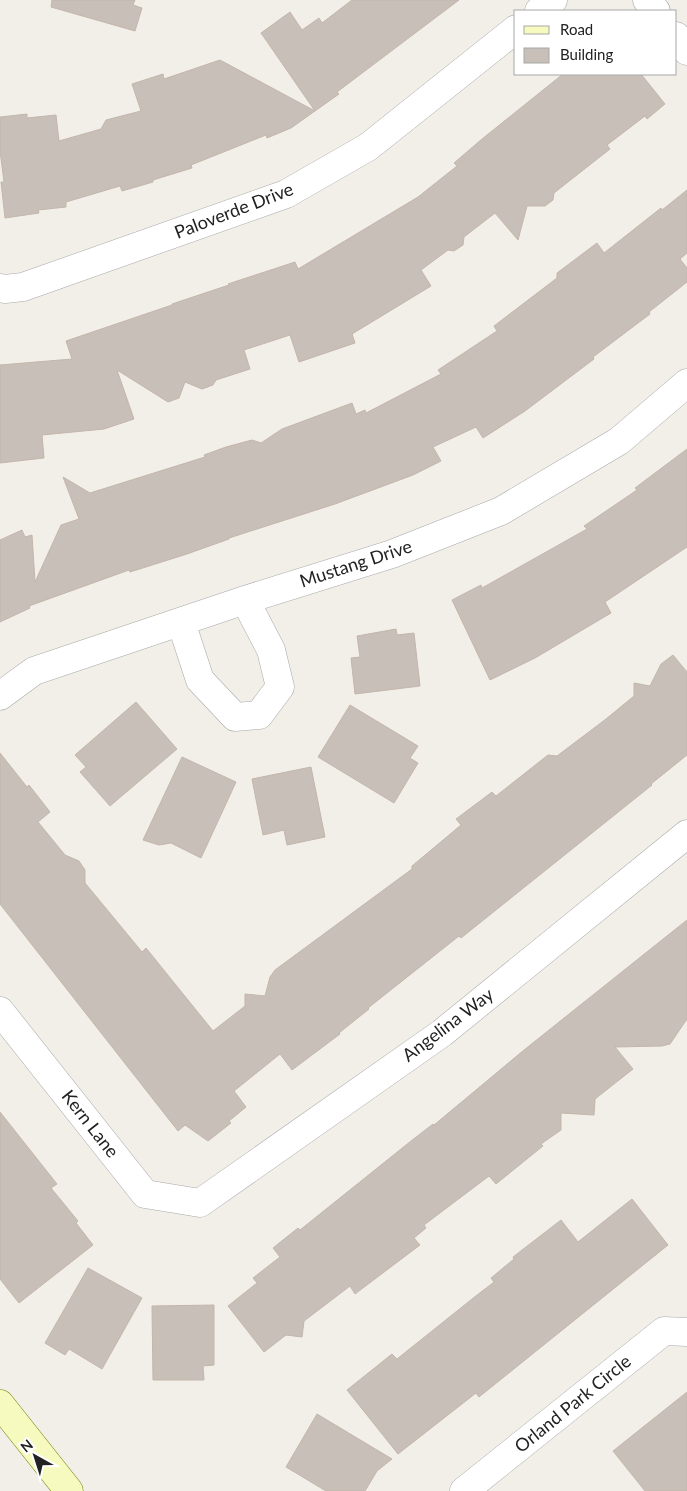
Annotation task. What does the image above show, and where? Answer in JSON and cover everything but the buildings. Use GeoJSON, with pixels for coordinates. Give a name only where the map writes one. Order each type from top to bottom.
{"type":"FeatureCollection","features":[{"type":"Feature","properties":{"kind":"main road"},"geometry":{"type":"LineString","coordinates":[[0,1404],[69,1491]]}},
{"type":"Feature","properties":{"kind":"street"},"geometry":{"type":"LineString","coordinates":[[540,10],[553,0]]}},
{"type":"Feature","properties":{"kind":"street"},"geometry":{"type":"LineString","coordinates":[[647,0],[655,10]]}},
{"type":"Feature","properties":{"kind":"street","name":"Paloverde Drive"},"geometry":{"type":"LineString","coordinates":[[0,288],[23,287],[286,194],[368,147],[514,32]]}},
{"type":"Feature","properties":{"kind":"street"},"geometry":{"type":"LineString","coordinates":[[677,37],[687,50]]}},
{"type":"Feature","properties":{"kind":"street","name":"Mustang Drive"},"geometry":{"type":"LineString","coordinates":[[0,696],[34,671],[245,600],[392,554],[501,511],[619,441],[687,383]]}},
{"type":"Feature","properties":{"kind":"street"},"geometry":{"type":"LineString","coordinates":[[181,622],[200,680],[234,716],[259,715],[280,687],[271,650],[245,600]]}},
{"type":"Feature","properties":{"kind":"street","name":"Angelina Way"},"geometry":{"type":"LineString","coordinates":[[200,1203],[442,1033],[687,834]]}},
{"type":"Feature","properties":{"kind":"street","name":"Kern Lane"},"geometry":{"type":"LineString","coordinates":[[0,1011],[145,1194],[200,1203]]}},
{"type":"Feature","properties":{"kind":"street","name":"Orland Park Circle"},"geometry":{"type":"LineString","coordinates":[[464,1491],[664,1331],[687,1332]]}}]}
